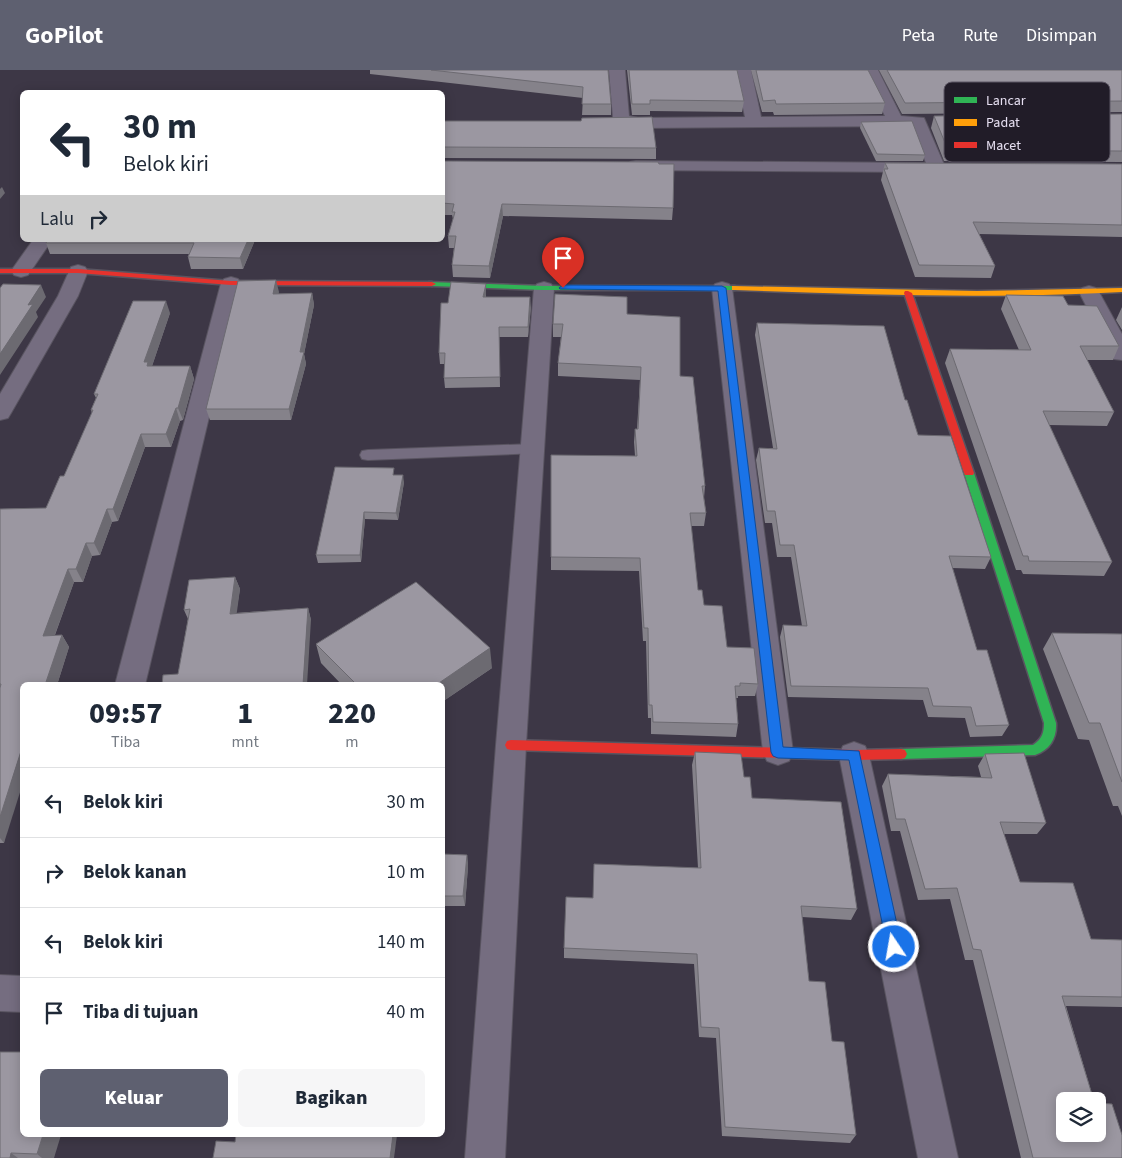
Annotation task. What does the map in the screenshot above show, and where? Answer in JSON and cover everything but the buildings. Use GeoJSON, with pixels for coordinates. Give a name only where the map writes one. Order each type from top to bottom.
{"type":"FeatureCollection","features":[{"type":"Feature","properties":{"kind":"street"},"geometry":{"type":"LineString","coordinates":[[617,70],[621,118],[626,122]]}},
{"type":"Feature","properties":{"kind":"street"},"geometry":{"type":"LineString","coordinates":[[743,70],[754,121]]}},
{"type":"Feature","properties":{"kind":"street"},"geometry":{"type":"LineString","coordinates":[[870,70],[896,121]]}},
{"type":"Feature","properties":{"kind":"street"},"geometry":{"type":"LineString","coordinates":[[607,122],[937,120]]}},
{"type":"Feature","properties":{"kind":"street"},"geometry":{"type":"LineString","coordinates":[[918,121],[936,167]]}},
{"type":"Feature","properties":{"kind":"street"},"geometry":{"type":"LineString","coordinates":[[620,166],[956,167]]}},
{"type":"Feature","properties":{"kind":"street"},"geometry":{"type":"LineString","coordinates":[[21,271],[42,242]]}},
{"type":"Feature","properties":{"kind":"street"},"geometry":{"type":"LineString","coordinates":[[0,271],[78,272],[231,283],[404,284],[544,288],[722,288],[908,293],[1089,292],[1122,290]]}},
{"type":"Feature","properties":{"kind":"street"},"geometry":{"type":"LineString","coordinates":[[0,413],[8,387],[68,296],[78,272]]}},
{"type":"Feature","properties":{"kind":"street"},"geometry":{"type":"LineString","coordinates":[[131,682],[231,283]]}},
{"type":"Feature","properties":{"kind":"street"},"geometry":{"type":"LineString","coordinates":[[485,1158],[511,745],[544,288]]}},
{"type":"Feature","properties":{"kind":"street"},"geometry":{"type":"LineString","coordinates":[[722,288],[778,752]]}},
{"type":"Feature","properties":{"kind":"street"},"geometry":{"type":"LineString","coordinates":[[1089,292],[1122,354]]}},
{"type":"Feature","properties":{"kind":"street"},"geometry":{"type":"LineString","coordinates":[[511,745],[854,755],[1034,750],[1046,744],[1051,733],[1050,724],[986,523],[908,293]]}},
{"type":"Feature","properties":{"kind":"street"},"geometry":{"type":"LineString","coordinates":[[854,755],[938,1158]]}},
{"type":"Feature","properties":{"kind":"street"},"geometry":{"type":"LineString","coordinates":[[0,993],[20,994]]}},
{"type":"Feature","properties":{"kind":"lane"},"geometry":{"type":"LineString","coordinates":[[368,455],[533,448]]}},
{"type":"Feature","properties":{"kind":"traffic: fast"},"geometry":{"type":"LineString","coordinates":[[432,284],[544,288],[735,288]]}},
{"type":"Feature","properties":{"kind":"traffic: fast"},"geometry":{"type":"LineString","coordinates":[[901,754],[1035,750],[1043,745],[1050,732],[1050,723],[969,473]]}},
{"type":"Feature","properties":{"kind":"traffic: slow"},"geometry":{"type":"LineString","coordinates":[[735,288],[977,294],[1122,290]]}},
{"type":"Feature","properties":{"kind":"traffic: jam"},"geometry":{"type":"LineString","coordinates":[[0,271],[78,271],[231,283],[432,284]]}},
{"type":"Feature","properties":{"kind":"traffic: jam"},"geometry":{"type":"LineString","coordinates":[[908,293],[969,473]]}},
{"type":"Feature","properties":{"kind":"traffic: jam"},"geometry":{"type":"LineString","coordinates":[[511,745],[854,755],[901,754]]}},
{"type":"Feature","properties":{"kind":"route"},"geometry":{"type":"LineString","coordinates":[[563,288],[722,288],[778,752],[854,755],[894,947]]}}]}
